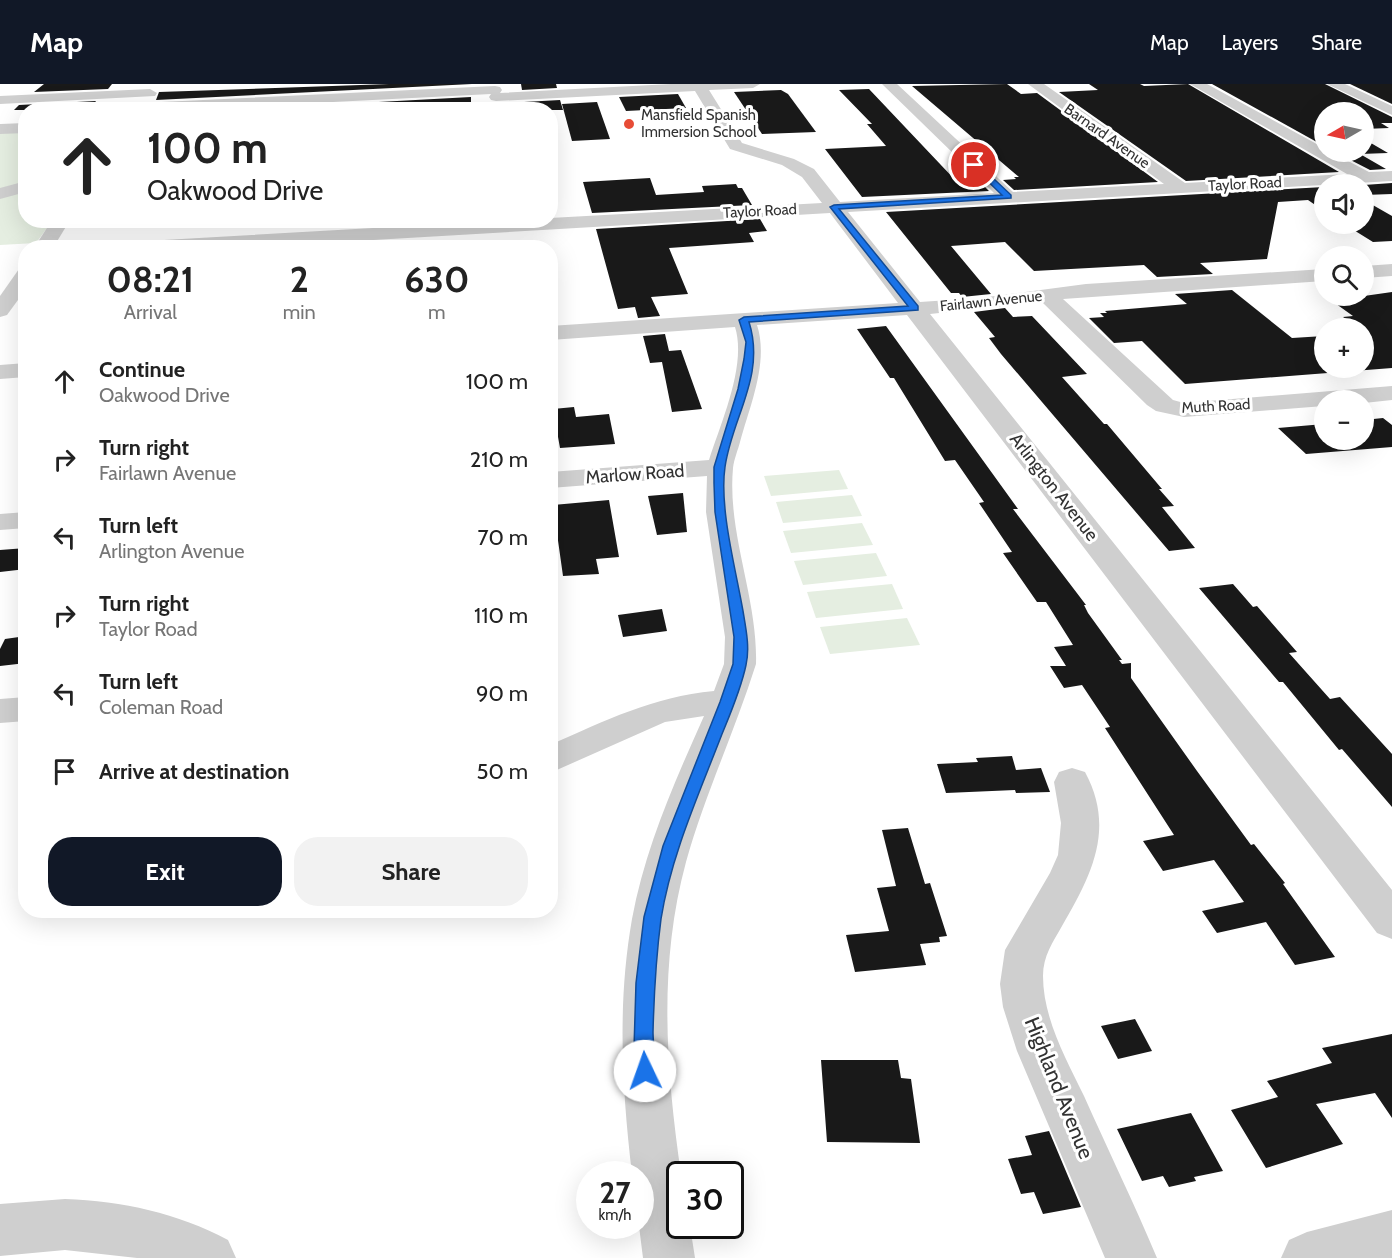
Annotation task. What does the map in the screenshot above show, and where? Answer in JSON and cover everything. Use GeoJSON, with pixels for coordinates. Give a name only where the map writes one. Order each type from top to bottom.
{"type":"FeatureCollection","features":[{"type":"Feature","properties":{"kind":"street"},"geometry":{"type":"LineString","coordinates":[[334,102],[753,84]]}},
{"type":"Feature","properties":{"kind":"street"},"geometry":{"type":"LineString","coordinates":[[889,84],[1008,197]]}},
{"type":"Feature","properties":{"kind":"street","name":"Barnard Avenue"},"geometry":{"type":"LineString","coordinates":[[1035,84],[1180,187]]}},
{"type":"Feature","properties":{"kind":"street"},"geometry":{"type":"LineString","coordinates":[[1197,84],[1360,174]]}},
{"type":"Feature","properties":{"kind":"street"},"geometry":{"type":"LineString","coordinates":[[1334,84],[1392,111]]}},
{"type":"Feature","properties":{"kind":"street","name":"Arlington Avenue"},"geometry":{"type":"LineString","coordinates":[[699,85],[736,146],[803,169],[915,308],[1392,921]]}},
{"type":"Feature","properties":{"kind":"street"},"geometry":{"type":"LineString","coordinates":[[0,100],[153,88]]}},
{"type":"Feature","properties":{"kind":"street"},"geometry":{"type":"LineString","coordinates":[[143,102],[153,88]]}},
{"type":"Feature","properties":{"kind":"street"},"geometry":{"type":"LineString","coordinates":[[0,129],[18,128]]}},
{"type":"Feature","properties":{"kind":"street","name":"Taylor Road"},"geometry":{"type":"LineString","coordinates":[[1374,177],[1392,176]]}},
{"type":"Feature","properties":{"kind":"street","name":"Taylor Road"},"geometry":{"type":"LineString","coordinates":[[558,221],[1314,180]]}},
{"type":"Feature","properties":{"kind":"street"},"geometry":{"type":"LineString","coordinates":[[0,194],[18,188]]}},
{"type":"Feature","properties":{"kind":"street","name":"Taylor Road"},"geometry":{"type":"LineString","coordinates":[[251,240],[433,228]]}},
{"type":"Feature","properties":{"kind":"street"},"geometry":{"type":"LineString","coordinates":[[1374,271],[1392,270]]}},
{"type":"Feature","properties":{"kind":"street"},"geometry":{"type":"LineString","coordinates":[[0,311],[18,272]]}},
{"type":"Feature","properties":{"kind":"street","name":"Fairlawn Avenue"},"geometry":{"type":"LineString","coordinates":[[558,332],[993,303],[1098,289],[1314,276]]}},
{"type":"Feature","properties":{"kind":"street","name":"Muth Road"},"geometry":{"type":"LineString","coordinates":[[1047,295],[1156,400],[1173,408],[1184,410],[1392,393]]}},
{"type":"Feature","properties":{"kind":"street"},"geometry":{"type":"LineString","coordinates":[[669,1258],[651,1138],[644,1059],[645,983],[653,917],[671,846],[728,702],[740,664],[741,637],[720,512],[720,467],[743,389],[749,359],[751,342],[744,320]]}},
{"type":"Feature","properties":{"kind":"street"},"geometry":{"type":"LineString","coordinates":[[0,372],[18,371]]}},
{"type":"Feature","properties":{"kind":"street","name":"Marlow Road"},"geometry":{"type":"LineString","coordinates":[[558,479],[720,467]]}},
{"type":"Feature","properties":{"kind":"street"},"geometry":{"type":"LineString","coordinates":[[0,522],[18,521]]}},
{"type":"Feature","properties":{"kind":"street"},"geometry":{"type":"LineString","coordinates":[[558,756],[655,713],[682,706],[728,702]]}},
{"type":"Feature","properties":{"kind":"street"},"geometry":{"type":"LineString","coordinates":[[0,711],[18,710]]}},
{"type":"Feature","properties":{"kind":"street","name":"Highland Avenue"},"geometry":{"type":"LineString","coordinates":[[1072,782],[1081,818],[1080,849],[1068,879],[1029,944],[1021,976],[1028,1021],[1131,1258]]}},
{"type":"Feature","properties":{"kind":"street"},"geometry":{"type":"LineString","coordinates":[[0,1230],[48,1225],[109,1228],[151,1234],[210,1258]]}},
{"type":"Feature","properties":{"kind":"street"},"geometry":{"type":"LineString","coordinates":[[1307,1258],[1392,1236]]}},
{"type":"Feature","properties":{"kind":"shaded area"},"geometry":{"type":"Polygon","coordinates":[[[18,131],[18,228],[47,228],[38,240],[18,240],[18,244],[0,245],[0,132],[18,131]]]}},
{"type":"Feature","properties":{"kind":"shaded area"},"geometry":{"type":"Polygon","coordinates":[[[839,470],[848,489],[771,496],[764,476],[839,470]]]}},
{"type":"Feature","properties":{"kind":"shaded area"},"geometry":{"type":"Polygon","coordinates":[[[852,495],[862,516],[783,523],[776,502],[852,495]]]}},
{"type":"Feature","properties":{"kind":"shaded area"},"geometry":{"type":"Polygon","coordinates":[[[862,523],[873,545],[791,553],[783,531],[862,523]]]}},
{"type":"Feature","properties":{"kind":"shaded area"},"geometry":{"type":"Polygon","coordinates":[[[876,553],[887,576],[803,585],[794,561],[876,553]]]}},
{"type":"Feature","properties":{"kind":"shaded area"},"geometry":{"type":"Polygon","coordinates":[[[892,584],[903,609],[816,618],[807,592],[892,584]]]}},
{"type":"Feature","properties":{"kind":"shaded area"},"geometry":{"type":"Polygon","coordinates":[[[907,618],[920,645],[830,654],[820,627],[907,618]]]}},
{"type":"Feature","properties":{"kind":"building"},"geometry":{"type":"Polygon","coordinates":[[[44,84],[112,84],[108,89],[34,92],[44,84]]]}},
{"type":"Feature","properties":{"kind":"building"},"geometry":{"type":"Polygon","coordinates":[[[389,84],[472,84],[156,100],[159,92],[389,84]]]}},
{"type":"Feature","properties":{"kind":"building"},"geometry":{"type":"Polygon","coordinates":[[[521,84],[556,84],[557,88],[522,90],[521,84]]]}},
{"type":"Feature","properties":{"kind":"building"},"geometry":{"type":"Polygon","coordinates":[[[1007,84],[1021,94],[1037,93],[1158,182],[1014,190],[1003,180],[1019,177],[912,86],[1007,84]]]}},
{"type":"Feature","properties":{"kind":"building"},"geometry":{"type":"Polygon","coordinates":[[[1089,84],[1140,84],[1144,86],[1188,84],[1314,157],[1314,162],[1322,162],[1339,172],[1186,181],[1059,92],[1098,90],[1089,84]]]}},
{"type":"Feature","properties":{"kind":"building"},"geometry":{"type":"Polygon","coordinates":[[[1212,84],[1325,84],[1362,102],[1314,102],[1314,140],[1212,84]]]}},
{"type":"Feature","properties":{"kind":"building"},"geometry":{"type":"Polygon","coordinates":[[[1350,84],[1392,84],[1392,104],[1350,84]]]}},
{"type":"Feature","properties":{"kind":"building"},"geometry":{"type":"Polygon","coordinates":[[[869,89],[958,183],[979,181],[989,191],[862,197],[825,149],[886,146],[867,124],[872,124],[839,90],[869,89]]]}},
{"type":"Feature","properties":{"kind":"building"},"geometry":{"type":"Polygon","coordinates":[[[781,90],[788,94],[816,132],[762,134],[734,92],[781,90]]]}},
{"type":"Feature","properties":{"kind":"building"},"geometry":{"type":"Polygon","coordinates":[[[678,94],[686,108],[626,111],[619,97],[678,94]]]}},
{"type":"Feature","properties":{"kind":"building"},"geometry":{"type":"Polygon","coordinates":[[[471,97],[471,102],[379,102],[471,97]]]}},
{"type":"Feature","properties":{"kind":"building"},"geometry":{"type":"Polygon","coordinates":[[[560,100],[563,110],[558,110],[558,102],[524,102],[560,100]]]}},
{"type":"Feature","properties":{"kind":"building"},"geometry":{"type":"Polygon","coordinates":[[[597,102],[610,139],[572,141],[562,104],[597,102]]]}},
{"type":"Feature","properties":{"kind":"building"},"geometry":{"type":"Polygon","coordinates":[[[1374,108],[1392,117],[1392,123],[1381,123],[1389,128],[1374,129],[1374,108]]]}},
{"type":"Feature","properties":{"kind":"building"},"geometry":{"type":"Polygon","coordinates":[[[1374,145],[1388,153],[1374,154],[1374,145]]]}},
{"type":"Feature","properties":{"kind":"building"},"geometry":{"type":"Polygon","coordinates":[[[1354,162],[1374,162],[1386,169],[1370,170],[1354,162]]]}},
{"type":"Feature","properties":{"kind":"building"},"geometry":{"type":"Polygon","coordinates":[[[650,178],[656,195],[704,192],[702,186],[736,184],[738,188],[742,188],[752,205],[592,213],[583,182],[650,178]]]}},
{"type":"Feature","properties":{"kind":"building"},"geometry":{"type":"Polygon","coordinates":[[[1392,183],[1392,194],[1374,195],[1374,184],[1392,183]]]}},
{"type":"Feature","properties":{"kind":"building"},"geometry":{"type":"Polygon","coordinates":[[[1314,188],[1314,204],[1308,200],[1278,202],[1267,259],[1200,263],[1213,274],[1157,277],[1144,265],[1034,271],[1005,242],[951,246],[991,294],[962,297],[959,293],[951,293],[886,212],[1314,188]]]}},
{"type":"Feature","properties":{"kind":"building"},"geometry":{"type":"Polygon","coordinates":[[[1374,206],[1392,216],[1392,241],[1373,242],[1360,234],[1374,234],[1374,206]]]}},
{"type":"Feature","properties":{"kind":"building"},"geometry":{"type":"Polygon","coordinates":[[[760,219],[767,231],[749,233],[754,242],[669,248],[688,294],[651,297],[660,316],[638,318],[635,307],[618,309],[596,229],[760,219]]]}},
{"type":"Feature","properties":{"kind":"building"},"geometry":{"type":"Polygon","coordinates":[[[1232,290],[1292,338],[1314,337],[1314,374],[1185,384],[1142,341],[1114,343],[1089,318],[1104,317],[1100,313],[1107,313],[1105,311],[1187,304],[1175,294],[1232,290]]]}},
{"type":"Feature","properties":{"kind":"building"},"geometry":{"type":"Polygon","coordinates":[[[1392,292],[1392,368],[1374,369],[1374,318],[1344,318],[1353,316],[1339,306],[1374,306],[1374,295],[1392,292]]]}},
{"type":"Feature","properties":{"kind":"building"},"geometry":{"type":"Polygon","coordinates":[[[1005,308],[1013,317],[1032,316],[1087,374],[1062,377],[1104,424],[1107,424],[1162,489],[1159,489],[1174,506],[1162,507],[1195,548],[1169,551],[1001,354],[989,338],[995,337],[974,312],[1005,308]]]}},
{"type":"Feature","properties":{"kind":"building"},"geometry":{"type":"Polygon","coordinates":[[[886,326],[1018,509],[1013,509],[1086,605],[1084,605],[1088,613],[1122,660],[1119,660],[1122,664],[1131,663],[1131,678],[1197,771],[1251,845],[1254,844],[1285,883],[1283,884],[1335,957],[1295,965],[1266,922],[1217,933],[1202,911],[1244,902],[1214,860],[1163,871],[1143,841],[1174,835],[1105,728],[1110,727],[1082,685],[1064,688],[1050,666],[1066,666],[1054,647],[1073,645],[1046,602],[1037,602],[1003,553],[1012,552],[979,503],[984,502],[955,460],[945,461],[894,378],[890,378],[857,329],[886,326]]]}},
{"type":"Feature","properties":{"kind":"building"},"geometry":{"type":"Polygon","coordinates":[[[665,334],[669,351],[681,350],[702,409],[672,412],[662,362],[650,363],[643,336],[665,334]]]}},
{"type":"Feature","properties":{"kind":"building"},"geometry":{"type":"Polygon","coordinates":[[[574,407],[576,417],[609,414],[615,444],[560,448],[558,409],[574,407]]]}},
{"type":"Feature","properties":{"kind":"building"},"geometry":{"type":"Polygon","coordinates":[[[1383,418],[1392,425],[1392,447],[1374,448],[1374,419],[1383,418]]]}},
{"type":"Feature","properties":{"kind":"building"},"geometry":{"type":"Polygon","coordinates":[[[1314,425],[1314,450],[1355,450],[1306,454],[1278,428],[1314,425]]]}},
{"type":"Feature","properties":{"kind":"building"},"geometry":{"type":"Polygon","coordinates":[[[683,493],[687,532],[657,535],[648,496],[683,493]]]}},
{"type":"Feature","properties":{"kind":"building"},"geometry":{"type":"Polygon","coordinates":[[[609,500],[619,557],[596,559],[599,574],[563,576],[558,540],[558,505],[609,500]]]}},
{"type":"Feature","properties":{"kind":"building"},"geometry":{"type":"Polygon","coordinates":[[[18,549],[18,570],[0,572],[0,550],[18,549]]]}},
{"type":"Feature","properties":{"kind":"building"},"geometry":{"type":"Polygon","coordinates":[[[1233,584],[1253,607],[1257,606],[1297,652],[1289,653],[1330,699],[1340,697],[1392,754],[1392,807],[1342,749],[1339,750],[1283,682],[1279,682],[1199,588],[1233,584]]]}},
{"type":"Feature","properties":{"kind":"building"},"geometry":{"type":"Polygon","coordinates":[[[662,609],[667,631],[623,637],[618,615],[662,609]]]}},
{"type":"Feature","properties":{"kind":"building"},"geometry":{"type":"Polygon","coordinates":[[[18,637],[18,664],[0,666],[0,649],[5,639],[18,637]]]}},
{"type":"Feature","properties":{"kind":"building"},"geometry":{"type":"Polygon","coordinates":[[[1012,756],[1016,770],[1041,768],[1050,792],[1016,793],[1015,790],[946,793],[937,764],[978,762],[976,758],[1012,756]]]}},
{"type":"Feature","properties":{"kind":"building"},"geometry":{"type":"Polygon","coordinates":[[[908,828],[925,884],[930,883],[947,936],[939,937],[940,942],[920,944],[926,965],[855,972],[846,935],[889,931],[877,888],[896,886],[882,830],[908,828]]]}},
{"type":"Feature","properties":{"kind":"building"},"geometry":{"type":"Polygon","coordinates":[[[1135,1019],[1152,1051],[1118,1059],[1101,1026],[1135,1019]]]}},
{"type":"Feature","properties":{"kind":"building"},"geometry":{"type":"Polygon","coordinates":[[[1392,1034],[1392,1118],[1375,1093],[1316,1104],[1343,1144],[1266,1168],[1231,1110],[1278,1097],[1267,1081],[1332,1063],[1322,1048],[1392,1034]]]}},
{"type":"Feature","properties":{"kind":"building"},"geometry":{"type":"Polygon","coordinates":[[[821,1060],[898,1060],[901,1078],[911,1079],[920,1143],[827,1142],[821,1060]]]}},
{"type":"Feature","properties":{"kind":"building"},"geometry":{"type":"Polygon","coordinates":[[[1191,1113],[1223,1171],[1194,1177],[1196,1181],[1169,1187],[1163,1176],[1142,1181],[1117,1129],[1191,1113]]]}},
{"type":"Feature","properties":{"kind":"building"},"geometry":{"type":"Polygon","coordinates":[[[1049,1131],[1081,1207],[1043,1214],[1034,1192],[1021,1194],[1008,1159],[1032,1155],[1025,1136],[1049,1131]]]}},
{"type":"Feature","properties":{"kind":"place","name":"Mansfield Spanish Immersion School"},"geometry":{"type":"Point","coordinates":[629,124]}},
{"type":"Feature","properties":{"kind":"route"},"geometry":{"type":"LineString","coordinates":[[645,1071],[643,1048],[645,983],[653,917],[671,846],[728,702],[740,664],[741,637],[720,512],[719,483],[720,467],[743,389],[749,359],[751,342],[744,320],[915,308],[834,207],[1008,197],[974,165]]}}]}
